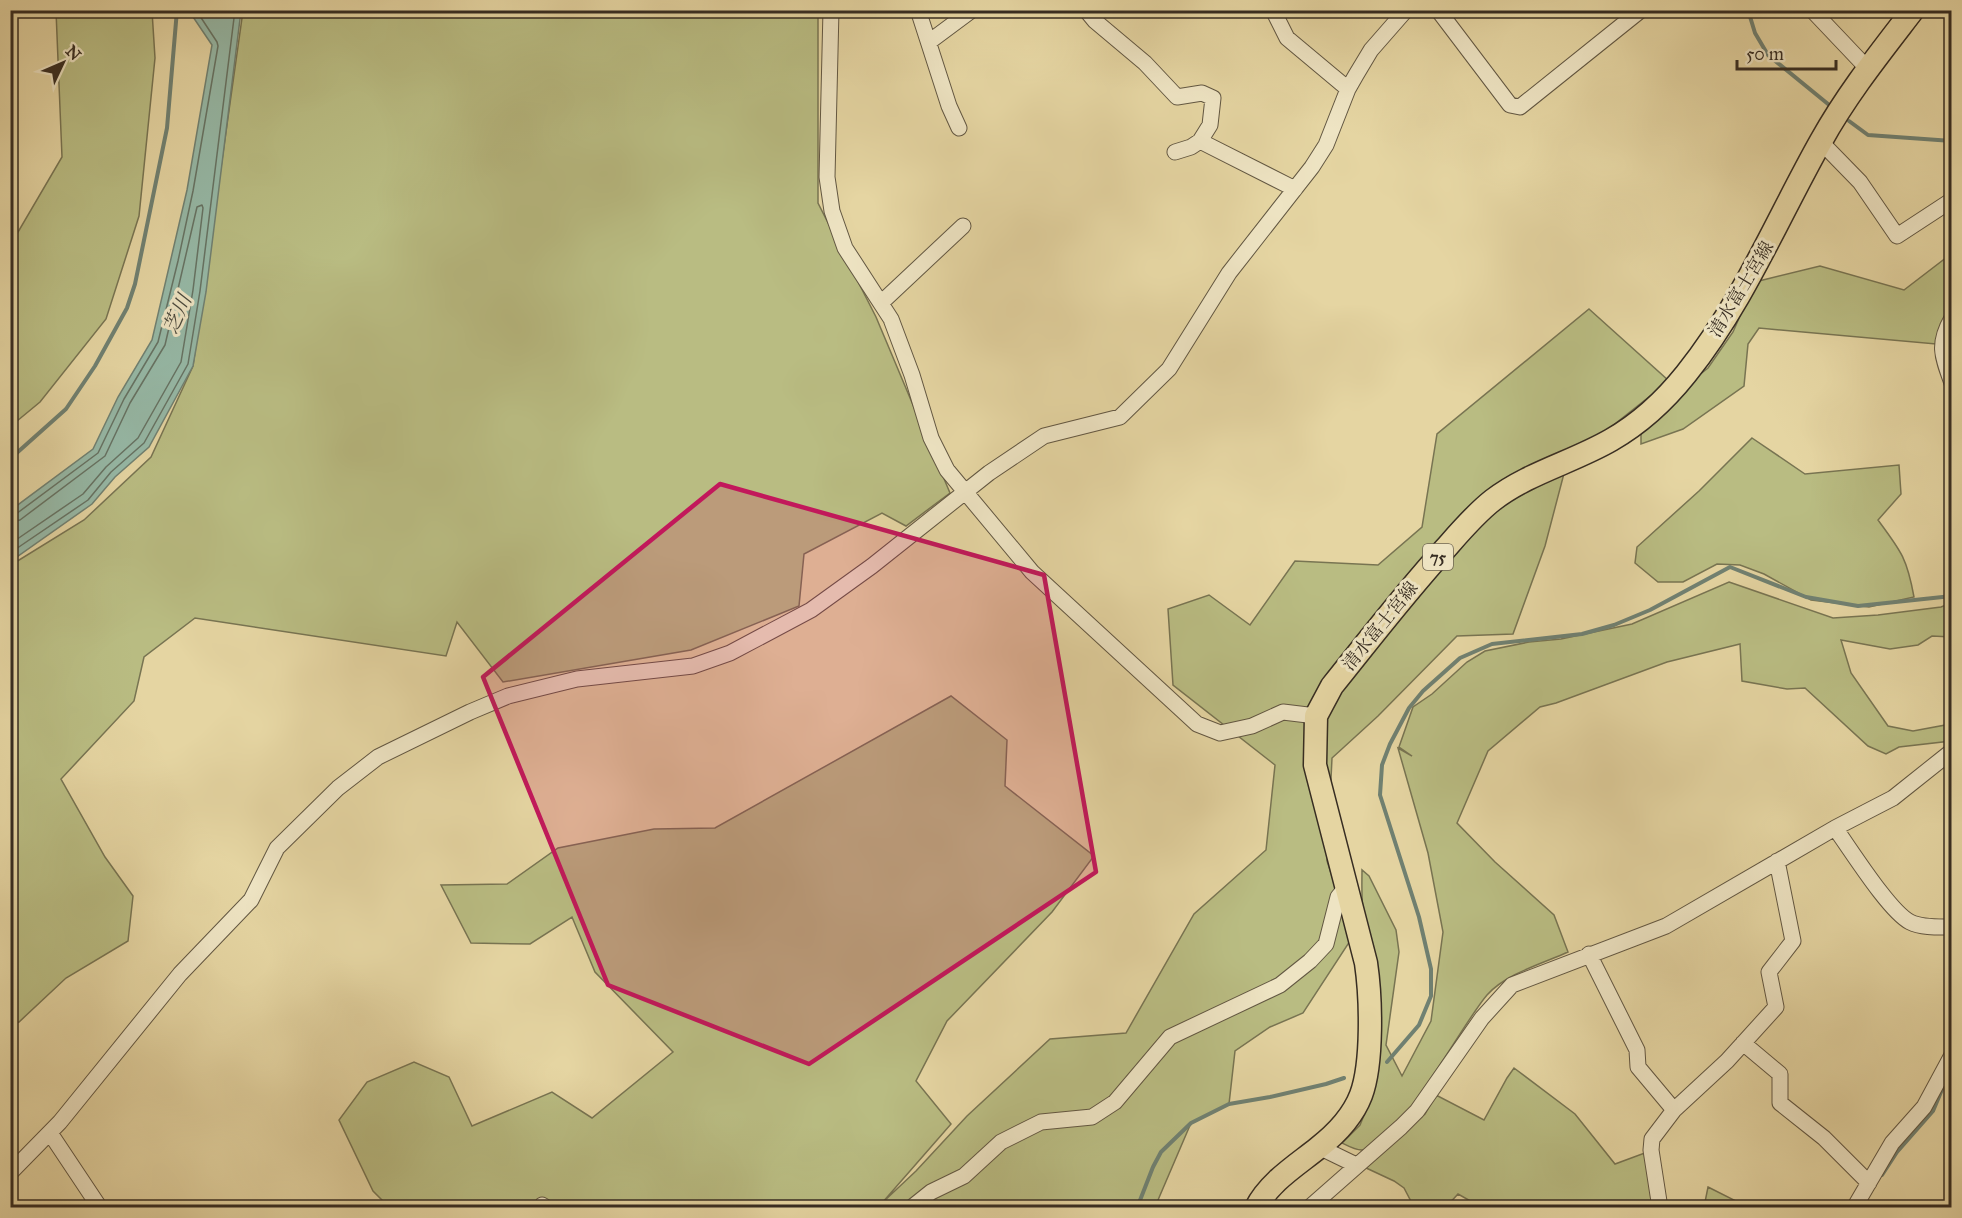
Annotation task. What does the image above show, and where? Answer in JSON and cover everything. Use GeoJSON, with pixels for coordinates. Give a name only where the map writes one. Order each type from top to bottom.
{"type":"FeatureCollection","features":[{"type":"Feature","properties":{"kind":"main road","name":"清水富士宮線"},"geometry":{"type":"LineString","coordinates":[[1256,1208],[1277,1181],[1333,1136],[1351,1114],[1361,1094],[1368,1059],[1370,986],[1366,963],[1315,765],[1316,716],[1332,686],[1399,603],[1464,528],[1486,507],[1511,488],[1611,440],[1664,400],[1687,374],[1731,310],[1757,266],[1821,142],[1868,69],[1913,10]]}},
{"type":"Feature","properties":{"kind":"street"},"geometry":{"type":"LineString","coordinates":[[831,10],[827,177],[832,211],[845,248],[891,319],[912,375],[931,438],[947,470],[1032,572],[1197,724],[1220,733],[1252,726],[1283,712],[1316,716]]}},
{"type":"Feature","properties":{"kind":"street"},"geometry":{"type":"LineString","coordinates":[[918,10],[949,106],[959,128]]}},
{"type":"Feature","properties":{"kind":"street"},"geometry":{"type":"LineString","coordinates":[[929,42],[972,10]]}},
{"type":"Feature","properties":{"kind":"street"},"geometry":{"type":"LineString","coordinates":[[1086,10],[1095,21],[1145,63],[1177,97],[1202,93],[1213,98],[1210,125],[1200,141],[1191,147],[1175,152]]}},
{"type":"Feature","properties":{"kind":"street"},"geometry":{"type":"LineString","coordinates":[[1274,10],[1287,38],[1348,89]]}},
{"type":"Feature","properties":{"kind":"street"},"geometry":{"type":"LineString","coordinates":[[10,1173],[50,1133],[180,974],[250,900],[277,848],[338,788],[378,757],[461,716],[508,696],[577,679],[693,666],[730,653],[811,610],[872,566],[965,491],[1044,436],[1120,417],[1168,369],[1229,273],[1295,189],[1326,145],[1348,89],[1371,50],[1406,10]]}},
{"type":"Feature","properties":{"kind":"street"},"geometry":{"type":"LineString","coordinates":[[1438,10],[1510,105],[1520,107],[1641,10]]}},
{"type":"Feature","properties":{"kind":"street"},"geometry":{"type":"LineString","coordinates":[[1812,10],[1868,69]]}},
{"type":"Feature","properties":{"kind":"street"},"geometry":{"type":"LineString","coordinates":[[1200,141],[1295,189]]}},
{"type":"Feature","properties":{"kind":"street"},"geometry":{"type":"LineString","coordinates":[[1821,142],[1860,182],[1897,236],[1952,200]]}},
{"type":"Feature","properties":{"kind":"street"},"geometry":{"type":"LineString","coordinates":[[882,302],[963,226]]}},
{"type":"Feature","properties":{"kind":"street"},"geometry":{"type":"LineString","coordinates":[[1952,318],[1943,333],[1941,352],[1952,383]]}},
{"type":"Feature","properties":{"kind":"street"},"geometry":{"type":"LineString","coordinates":[[1309,1208],[1417,1111],[1482,1018],[1512,985],[1666,926],[1777,861],[1893,798],[1952,751]]}},
{"type":"Feature","properties":{"kind":"street"},"geometry":{"type":"LineString","coordinates":[[1836,828],[1893,908],[1911,923],[1930,927],[1952,927]]}},
{"type":"Feature","properties":{"kind":"street"},"geometry":{"type":"LineString","coordinates":[[1660,1208],[1651,1150],[1652,1139],[1674,1110],[1696,1092],[1776,1007],[1769,972],[1793,941],[1777,861]]}},
{"type":"Feature","properties":{"kind":"street"},"geometry":{"type":"LineString","coordinates":[[911,1208],[931,1192],[963,1176],[1001,1142],[1041,1122],[1092,1117],[1115,1102],[1170,1037],[1280,985],[1310,961],[1326,944],[1338,897],[1346,887]]}},
{"type":"Feature","properties":{"kind":"street"},"geometry":{"type":"LineString","coordinates":[[1589,954],[1637,1050],[1638,1067],[1674,1110]]}},
{"type":"Feature","properties":{"kind":"street"},"geometry":{"type":"LineString","coordinates":[[1743,1043],[1780,1074],[1780,1103],[1824,1138],[1869,1184]]}},
{"type":"Feature","properties":{"kind":"street"},"geometry":{"type":"LineString","coordinates":[[1854,1208],[1892,1143],[1924,1107],[1952,1055]]}},
{"type":"Feature","properties":{"kind":"street"},"geometry":{"type":"LineString","coordinates":[[50,1133],[100,1208]]}},
{"type":"Feature","properties":{"kind":"street"},"geometry":{"type":"LineString","coordinates":[[1319,1147],[1356,1165]]}},
{"type":"Feature","properties":{"kind":"highlighted area"},"geometry":{"type":"Polygon","coordinates":[[[720,484],[1044,575],[1096,872],[809,1064],[608,985],[483,677],[720,484]]]}},
{"type":"Feature","properties":{"kind":"green space"},"geometry":{"type":"Polygon","coordinates":[[[56,11],[152,11],[155,58],[139,216],[106,319],[40,402],[11,426],[11,244],[62,157],[56,11]]]}},
{"type":"Feature","properties":{"kind":"green space"},"geometry":{"type":"Polygon","coordinates":[[[243,11],[818,11],[818,203],[876,317],[950,493],[906,526],[882,513],[804,554],[799,606],[691,650],[503,682],[457,622],[446,656],[195,618],[144,657],[134,701],[61,779],[105,857],[133,896],[128,941],[66,978],[19,1022],[11,1025],[11,565],[84,520],[151,457],[193,366],[243,11]]]}},
{"type":"Feature","properties":{"kind":"green space"},"geometry":{"type":"Polygon","coordinates":[[[1951,254],[1951,312],[1936,344],[1759,328],[1748,344],[1744,386],[1683,429],[1641,444],[1641,430],[1674,395],[1708,368],[1733,332],[1755,282],[1820,266],[1904,290],[1951,254]]]}},
{"type":"Feature","properties":{"kind":"green space"},"geometry":{"type":"Polygon","coordinates":[[[1589,309],[1669,381],[1567,462],[1545,546],[1513,634],[1457,636],[1378,716],[1332,758],[1327,861],[1352,938],[1303,1013],[1270,1027],[1235,1051],[1229,1104],[1191,1123],[1155,1207],[389,1207],[373,1191],[339,1120],[367,1082],[414,1062],[449,1077],[472,1126],[552,1092],[592,1118],[673,1052],[595,972],[572,917],[530,944],[471,943],[441,885],[507,884],[558,848],[654,829],[715,828],[951,696],[1007,740],[1005,786],[1094,856],[1052,912],[947,1021],[916,1081],[951,1124],[882,1203],[916,1171],[967,1116],[1050,1039],[1126,1033],[1194,914],[1266,850],[1275,765],[1173,685],[1168,609],[1209,595],[1250,625],[1295,561],[1378,565],[1422,527],[1437,434],[1589,309]]]}},
{"type":"Feature","properties":{"kind":"green space"},"geometry":{"type":"Polygon","coordinates":[[[1752,438],[1805,474],[1899,465],[1901,494],[1878,520],[1902,556],[1909,573],[1914,597],[1869,607],[1811,600],[1764,574],[1740,565],[1717,564],[1683,582],[1658,582],[1635,563],[1637,547],[1699,491],[1752,438]]]}},
{"type":"Feature","properties":{"kind":"green space"},"geometry":{"type":"Polygon","coordinates":[[[1729,582],[1833,618],[1941,607],[1951,603],[1951,637],[1932,636],[1918,645],[1890,649],[1841,640],[1851,673],[1888,726],[1913,731],[1951,724],[1951,741],[1899,747],[1886,754],[1868,746],[1805,688],[1787,689],[1742,681],[1740,644],[1667,662],[1540,707],[1488,751],[1457,823],[1495,862],[1554,915],[1568,952],[1514,975],[1487,995],[1412,1106],[1378,1143],[1361,1150],[1342,1143],[1360,1125],[1373,1093],[1377,968],[1363,911],[1362,870],[1369,876],[1396,930],[1399,952],[1386,1045],[1402,1076],[1431,1021],[1443,932],[1428,853],[1398,748],[1412,756],[1399,747],[1413,707],[1432,694],[1467,662],[1485,651],[1529,642],[1561,639],[1632,624],[1729,582]]]}},
{"type":"Feature","properties":{"kind":"green space"},"geometry":{"type":"Polygon","coordinates":[[[1514,1068],[1575,1114],[1615,1164],[1650,1151],[1654,1207],[1481,1207],[1458,1194],[1446,1207],[1414,1207],[1404,1188],[1364,1167],[1425,1114],[1436,1095],[1484,1120],[1514,1068]]]}},
{"type":"Feature","properties":{"kind":"green space"},"geometry":{"type":"Polygon","coordinates":[[[1708,1187],[1738,1202],[1736,1207],[1710,1207],[1705,1202],[1708,1187]]]}},
{"type":"Feature","properties":{"kind":"water","name":"芝川"},"geometry":{"type":"Polygon","coordinates":[[[189,11],[241,11],[206,292],[193,366],[149,447],[115,477],[92,504],[11,561],[11,510],[93,449],[118,397],[152,340],[187,190],[212,45],[189,11]]]}},
{"type":"Feature","properties":{"kind":"waterway"},"geometry":{"type":"LineString","coordinates":[[10,459],[66,409],[95,366],[127,308],[135,284],[167,128],[177,10]]}},
{"type":"Feature","properties":{"kind":"waterway"},"geometry":{"type":"LineString","coordinates":[[1748,10],[1755,33],[1768,55],[1828,104]]}},
{"type":"Feature","properties":{"kind":"waterway"},"geometry":{"type":"LineString","coordinates":[[1849,121],[1868,135],[1952,141]]}},
{"type":"Feature","properties":{"kind":"waterway"},"geometry":{"type":"LineString","coordinates":[[1387,1062],[1419,1025],[1431,996],[1431,969],[1419,917],[1380,795],[1382,765],[1409,708],[1423,691],[1460,658],[1492,644],[1582,634],[1614,625],[1650,610],[1730,567],[1806,597],[1858,606],[1952,596]]}},
{"type":"Feature","properties":{"kind":"waterway"},"geometry":{"type":"LineString","coordinates":[[1137,1208],[1161,1152],[1191,1123],[1229,1104],[1270,1097],[1344,1078]]}},
{"type":"Feature","properties":{"kind":"waterway"},"geometry":{"type":"LineString","coordinates":[[1882,1175],[1897,1152],[1933,1111],[1946,1080]]}}]}
